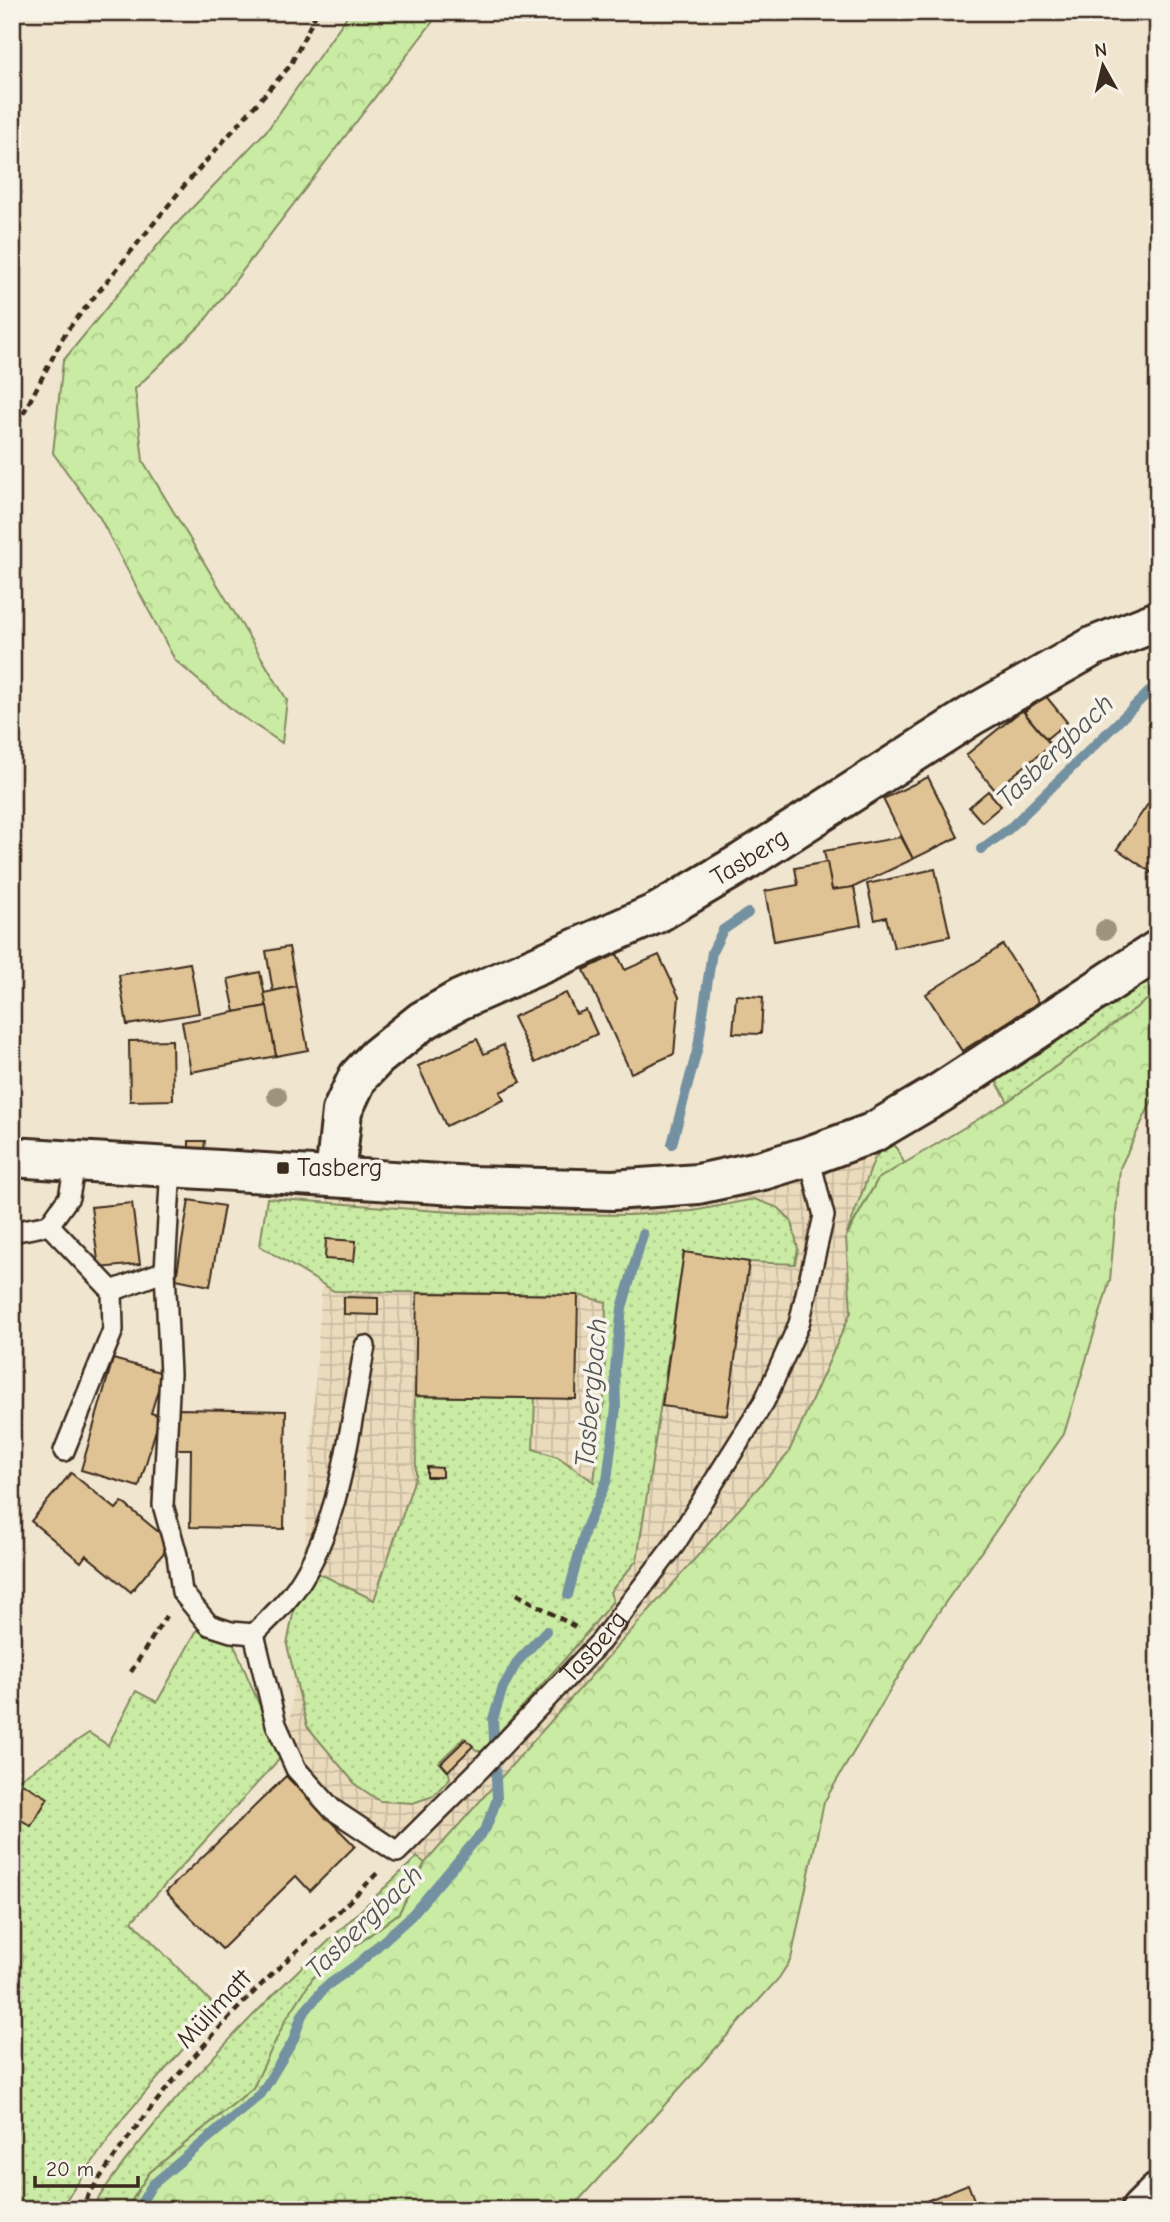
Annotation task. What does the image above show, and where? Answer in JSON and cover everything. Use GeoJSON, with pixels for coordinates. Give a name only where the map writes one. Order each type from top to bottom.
{"type":"FeatureCollection","features":[{"type":"Feature","properties":{"kind":"main road","name":"Tasberg"},"geometry":{"type":"LineString","coordinates":[[335,1177],[342,1111],[358,1077],[377,1057],[422,1020],[459,1000],[657,913],[744,862],[971,716],[1094,646],[1158,621]]}},
{"type":"Feature","properties":{"kind":"main road"},"geometry":{"type":"LineString","coordinates":[[12,1157],[472,1186],[613,1190],[698,1184],[763,1170],[872,1133],[940,1093],[1158,950]]}},
{"type":"Feature","properties":{"kind":"main road"},"geometry":{"type":"LineString","coordinates":[[1141,2210],[1158,2193]]}},
{"type":"Feature","properties":{"kind":"lane","name":"Tasberg"},"geometry":{"type":"LineString","coordinates":[[397,1852],[601,1642],[675,1544],[764,1402],[799,1324],[824,1216],[809,1156]]}},
{"type":"Feature","properties":{"kind":"lane"},"geometry":{"type":"LineString","coordinates":[[12,1232],[49,1225],[69,1197],[76,1160]]}},
{"type":"Feature","properties":{"kind":"lane"},"geometry":{"type":"LineString","coordinates":[[171,1166],[165,1271],[170,1374],[163,1505],[177,1555],[182,1592],[209,1625],[231,1633],[254,1634],[291,1595],[315,1554],[336,1497],[365,1346]]}},
{"type":"Feature","properties":{"kind":"lane"},"geometry":{"type":"LineString","coordinates":[[49,1225],[112,1291],[113,1330],[64,1451]]}},
{"type":"Feature","properties":{"kind":"lane"},"geometry":{"type":"LineString","coordinates":[[112,1291],[165,1271]]}},
{"type":"Feature","properties":{"kind":"lane"},"geometry":{"type":"LineString","coordinates":[[254,1634],[276,1724],[296,1769],[332,1809],[397,1852]]}},
{"type":"Feature","properties":{"kind":"path"},"geometry":{"type":"LineString","coordinates":[[12,435],[66,332],[184,186],[290,66],[317,12]]}},
{"type":"Feature","properties":{"kind":"path"},"geometry":{"type":"LineString","coordinates":[[131,1672],[182,1592]]}},
{"type":"Feature","properties":{"kind":"path"},"geometry":{"type":"LineString","coordinates":[[517,1594],[601,1642]]}},
{"type":"Feature","properties":{"kind":"path"},"geometry":{"type":"LineString","coordinates":[[12,1661],[18,1668],[12,1673]]}},
{"type":"Feature","properties":{"kind":"path","name":"Mülimatt"},"geometry":{"type":"LineString","coordinates":[[79,2210],[99,2179],[169,2087],[228,2020],[397,1852]]}},
{"type":"Feature","properties":{"kind":"shaded area"},"geometry":{"type":"Polygon","coordinates":[[[861,1129],[874,1160],[846,1237],[851,1312],[788,1454],[425,1863],[417,1857],[375,1850],[287,1763],[328,1192],[697,1175],[861,1129]]]}},
{"type":"Feature","properties":{"kind":"green space"},"geometry":{"type":"Polygon","coordinates":[[[350,12],[440,12],[202,324],[135,389],[143,461],[287,700],[282,743],[235,712],[175,660],[100,518],[53,453],[63,361],[166,235],[268,129],[350,12]]]}},
{"type":"Feature","properties":{"kind":"green space"},"geometry":{"type":"Polygon","coordinates":[[[1158,973],[1158,992],[1008,1102],[995,1079],[1158,973]]]}},
{"type":"Feature","properties":{"kind":"green space"},"geometry":{"type":"Polygon","coordinates":[[[1158,992],[1158,1088],[1120,1168],[1110,1280],[1064,1434],[926,1630],[824,1802],[791,1959],[779,1978],[570,2210],[126,2210],[149,2173],[253,2088],[285,2021],[313,1978],[399,1913],[425,1863],[788,1454],[851,1312],[846,1237],[878,1179],[1007,1102],[1158,992]]]}},
{"type":"Feature","properties":{"kind":"green space"},"geometry":{"type":"Polygon","coordinates":[[[893,1142],[905,1164],[878,1179],[846,1236],[874,1160],[882,1148],[893,1142]]]}},
{"type":"Feature","properties":{"kind":"green space"},"geometry":{"type":"Polygon","coordinates":[[[267,1198],[464,1213],[629,1215],[693,1211],[754,1199],[779,1208],[792,1222],[798,1249],[795,1264],[749,1262],[684,1253],[637,1560],[610,1592],[613,1601],[482,1752],[476,1750],[464,1738],[439,1762],[450,1778],[433,1796],[413,1803],[380,1801],[356,1785],[307,1726],[287,1645],[295,1604],[314,1571],[374,1600],[416,1475],[415,1396],[535,1398],[533,1449],[558,1457],[594,1482],[604,1398],[606,1302],[578,1295],[334,1291],[260,1246],[267,1198]]]}},
{"type":"Feature","properties":{"kind":"green space"},"geometry":{"type":"Polygon","coordinates":[[[197,1630],[233,1642],[281,1757],[132,1921],[218,2009],[124,2117],[59,2210],[12,2210],[12,1784],[89,1733],[108,1745],[136,1691],[157,1702],[197,1630]]]}},
{"type":"Feature","properties":{"kind":"green space"},"geometry":{"type":"Polygon","coordinates":[[[417,1857],[425,1863],[399,1913],[313,1978],[253,2088],[149,2173],[126,2210],[91,2210],[138,2145],[217,2053],[282,1986],[417,1857]]]}},
{"type":"Feature","properties":{"kind":"building"},"geometry":{"type":"Polygon","coordinates":[[[1045,695],[1067,722],[1046,739],[1024,712],[1045,695]]]}},
{"type":"Feature","properties":{"kind":"building"},"geometry":{"type":"Polygon","coordinates":[[[1022,710],[1051,745],[995,790],[966,755],[1022,710]]]}},
{"type":"Feature","properties":{"kind":"building"},"geometry":{"type":"Polygon","coordinates":[[[928,777],[958,837],[913,859],[883,799],[928,777]]]}},
{"type":"Feature","properties":{"kind":"building"},"geometry":{"type":"Polygon","coordinates":[[[988,791],[1001,806],[982,822],[969,807],[988,791]]]}},
{"type":"Feature","properties":{"kind":"building"},"geometry":{"type":"Polygon","coordinates":[[[1158,791],[1158,877],[1117,849],[1158,791]]]}},
{"type":"Feature","properties":{"kind":"building"},"geometry":{"type":"Polygon","coordinates":[[[901,837],[913,859],[854,887],[832,890],[824,851],[901,837]]]}},
{"type":"Feature","properties":{"kind":"building"},"geometry":{"type":"Polygon","coordinates":[[[827,862],[832,890],[854,887],[861,925],[774,941],[765,891],[798,885],[795,868],[827,862]]]}},
{"type":"Feature","properties":{"kind":"building"},"geometry":{"type":"Polygon","coordinates":[[[935,869],[950,936],[894,948],[886,917],[875,920],[867,884],[935,869]]]}},
{"type":"Feature","properties":{"kind":"building"},"geometry":{"type":"Polygon","coordinates":[[[1003,945],[1039,1002],[962,1051],[926,994],[1003,945]]]}},
{"type":"Feature","properties":{"kind":"building"},"geometry":{"type":"Polygon","coordinates":[[[289,947],[296,986],[273,991],[266,951],[289,947]]]}},
{"type":"Feature","properties":{"kind":"building"},"geometry":{"type":"Polygon","coordinates":[[[617,954],[625,970],[659,955],[679,997],[674,1054],[631,1073],[584,970],[617,954]]]}},
{"type":"Feature","properties":{"kind":"building"},"geometry":{"type":"Polygon","coordinates":[[[190,963],[199,1013],[127,1025],[119,975],[190,963]]]}},
{"type":"Feature","properties":{"kind":"building"},"geometry":{"type":"Polygon","coordinates":[[[260,972],[267,1006],[235,1012],[228,979],[260,972]]]}},
{"type":"Feature","properties":{"kind":"building"},"geometry":{"type":"Polygon","coordinates":[[[296,986],[308,1050],[276,1056],[264,993],[296,986]]]}},
{"type":"Feature","properties":{"kind":"building"},"geometry":{"type":"Polygon","coordinates":[[[566,993],[576,1014],[586,1010],[597,1034],[535,1063],[513,1017],[566,993]]]}},
{"type":"Feature","properties":{"kind":"building"},"geometry":{"type":"Polygon","coordinates":[[[736,995],[763,997],[761,1034],[733,1033],[736,995]]]}},
{"type":"Feature","properties":{"kind":"building"},"geometry":{"type":"Polygon","coordinates":[[[267,1006],[276,1056],[191,1072],[182,1022],[267,1006]]]}},
{"type":"Feature","properties":{"kind":"building"},"geometry":{"type":"Polygon","coordinates":[[[477,1039],[484,1054],[503,1045],[521,1082],[500,1092],[504,1100],[446,1126],[418,1066],[477,1039]]]}},
{"type":"Feature","properties":{"kind":"building"},"geometry":{"type":"Polygon","coordinates":[[[172,1040],[173,1100],[130,1101],[129,1041],[172,1040]]]}},
{"type":"Feature","properties":{"kind":"building"},"geometry":{"type":"Polygon","coordinates":[[[189,1141],[205,1141],[204,1149],[189,1149],[189,1141]]]}},
{"type":"Feature","properties":{"kind":"building"},"geometry":{"type":"Polygon","coordinates":[[[189,1200],[224,1206],[210,1286],[176,1279],[189,1200]]]}},
{"type":"Feature","properties":{"kind":"building"},"geometry":{"type":"Polygon","coordinates":[[[132,1203],[140,1264],[99,1268],[91,1207],[132,1203]]]}},
{"type":"Feature","properties":{"kind":"building"},"geometry":{"type":"Polygon","coordinates":[[[326,1239],[356,1241],[354,1261],[325,1259],[326,1239]]]}},
{"type":"Feature","properties":{"kind":"building"},"geometry":{"type":"Polygon","coordinates":[[[684,1252],[749,1262],[727,1415],[662,1406],[684,1252]]]}},
{"type":"Feature","properties":{"kind":"building"},"geometry":{"type":"Polygon","coordinates":[[[417,1293],[578,1295],[576,1399],[415,1396],[417,1293]]]}},
{"type":"Feature","properties":{"kind":"building"},"geometry":{"type":"Polygon","coordinates":[[[344,1297],[378,1298],[378,1315],[344,1314],[344,1297]]]}},
{"type":"Feature","properties":{"kind":"building"},"geometry":{"type":"Polygon","coordinates":[[[113,1359],[163,1373],[151,1413],[160,1416],[139,1487],[81,1470],[113,1359]]]}},
{"type":"Feature","properties":{"kind":"building"},"geometry":{"type":"Polygon","coordinates":[[[177,1409],[286,1411],[284,1529],[190,1527],[191,1449],[176,1449],[177,1409]]]}},
{"type":"Feature","properties":{"kind":"building"},"geometry":{"type":"Polygon","coordinates":[[[427,1467],[442,1468],[442,1477],[427,1477],[427,1467]]]}},
{"type":"Feature","properties":{"kind":"building"},"geometry":{"type":"Polygon","coordinates":[[[71,1473],[116,1509],[122,1502],[172,1543],[131,1592],[86,1555],[81,1562],[31,1521],[71,1473]]]}},
{"type":"Feature","properties":{"kind":"building"},"geometry":{"type":"Polygon","coordinates":[[[466,1739],[473,1746],[448,1771],[441,1763],[466,1739]]]}},
{"type":"Feature","properties":{"kind":"building"},"geometry":{"type":"Polygon","coordinates":[[[286,1776],[355,1846],[310,1891],[296,1876],[222,1949],[166,1892],[286,1776]]]}},
{"type":"Feature","properties":{"kind":"building"},"geometry":{"type":"Polygon","coordinates":[[[22,1783],[48,1798],[31,1826],[12,1814],[12,1799],[22,1783]]]}},
{"type":"Feature","properties":{"kind":"building"},"geometry":{"type":"Polygon","coordinates":[[[968,2184],[978,2210],[904,2210],[968,2184]]]}},
{"type":"Feature","properties":{"kind":"waterway","name":"Tasbergbach"},"geometry":{"type":"LineString","coordinates":[[981,849],[1009,829],[1158,683]]}},
{"type":"Feature","properties":{"kind":"waterway"},"geometry":{"type":"LineString","coordinates":[[672,1144],[698,1047],[712,952],[723,930],[748,913]]}},
{"type":"Feature","properties":{"kind":"waterway","name":"Tasbergbach"},"geometry":{"type":"LineString","coordinates":[[568,1595],[585,1530],[607,1480],[616,1408],[615,1368],[622,1308],[643,1234]]}},
{"type":"Feature","properties":{"kind":"waterway","name":"Tasbergbach"},"geometry":{"type":"LineString","coordinates":[[137,2210],[152,2185],[261,2094],[293,2041],[302,2015],[325,1987],[359,1963],[411,1916],[486,1828],[497,1799],[493,1719],[503,1687],[518,1661],[546,1631]]}},
{"type":"Feature","properties":{"kind":"place","name":"Tasberg"},"geometry":{"type":"Point","coordinates":[283,1168]}}]}
